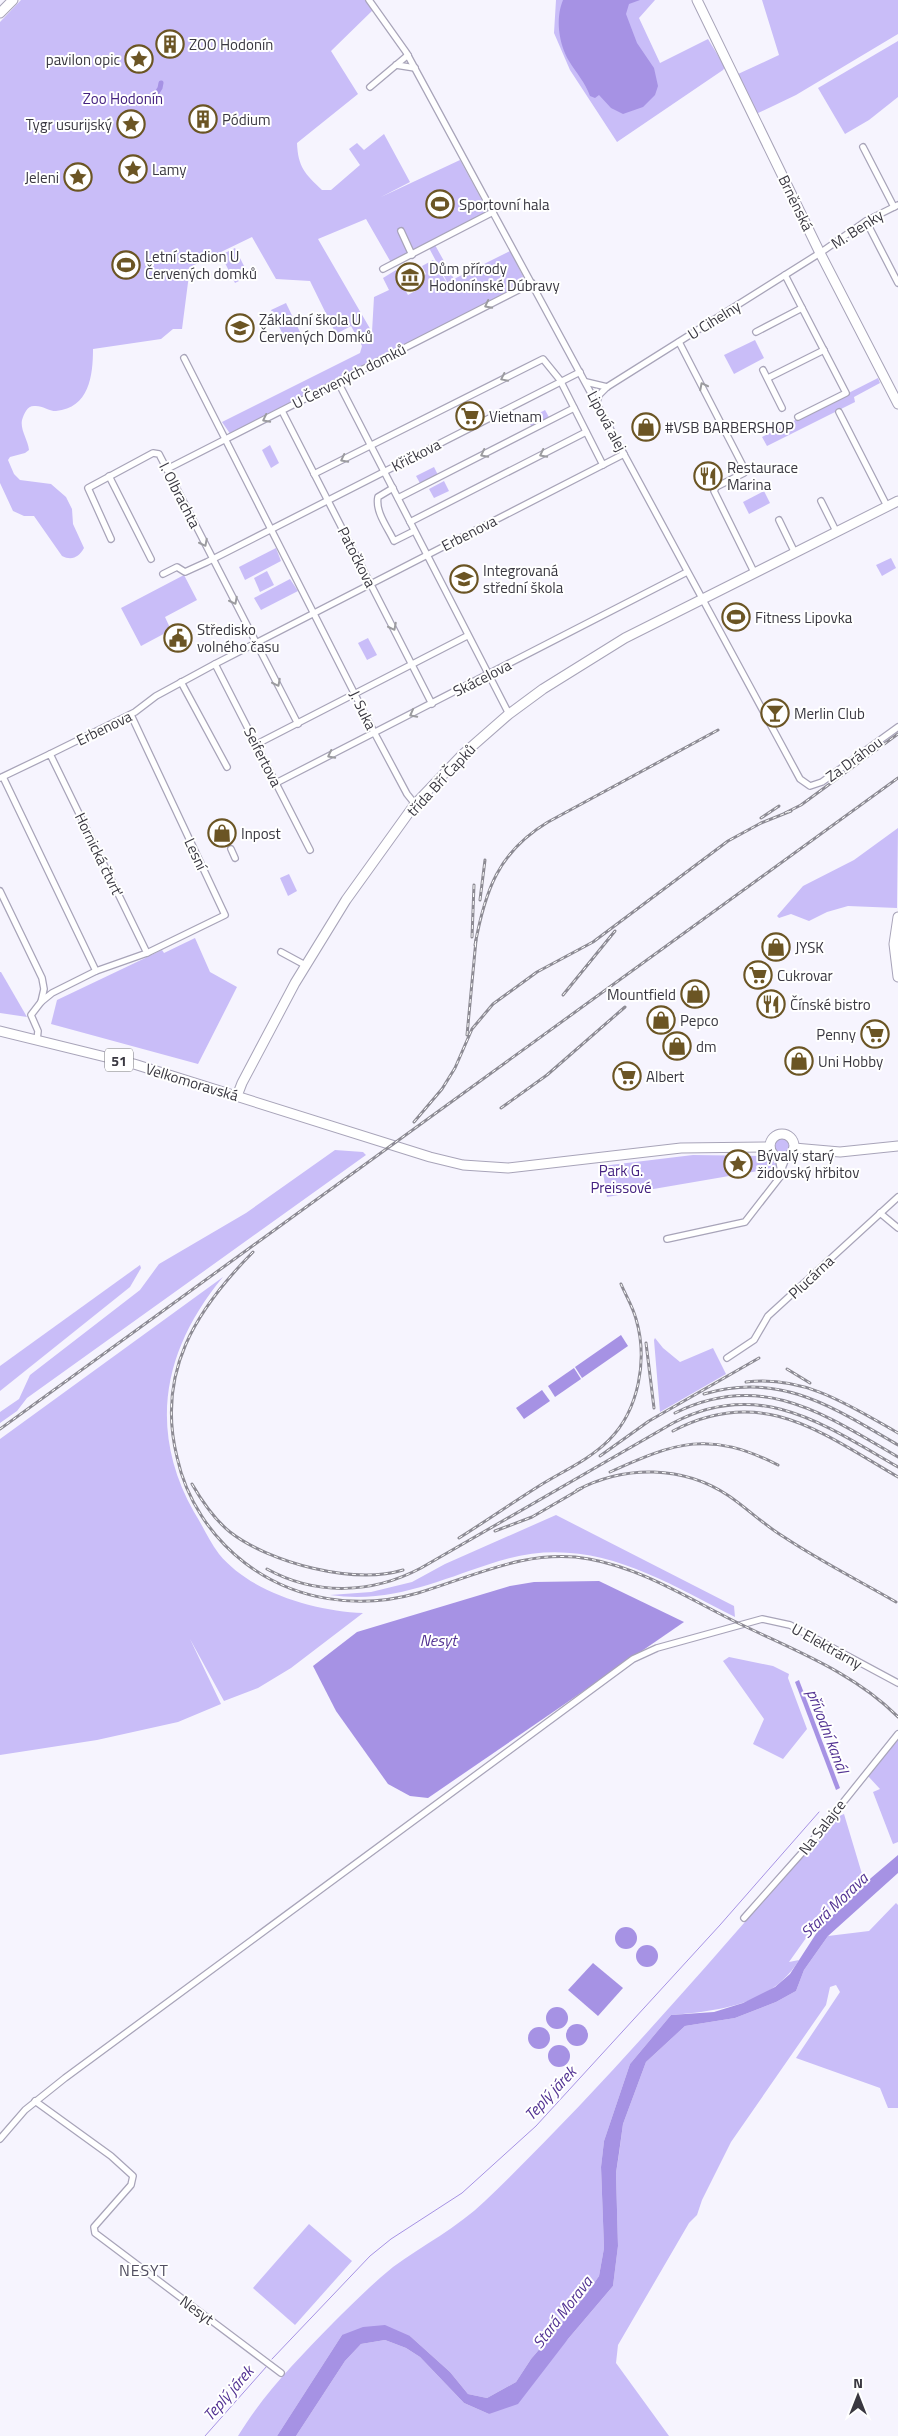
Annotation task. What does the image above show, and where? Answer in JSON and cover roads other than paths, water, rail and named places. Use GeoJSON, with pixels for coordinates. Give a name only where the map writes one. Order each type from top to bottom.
{"type":"FeatureCollection","features":[{"type":"Feature","properties":{"kind":"main road"},"geometry":{"type":"LineString","coordinates":[[0,13],[13,0]]}},
{"type":"Feature","properties":{"kind":"main road","name":"Brněnská"},"geometry":{"type":"LineString","coordinates":[[697,0],[820,253],[898,404]]}},
{"type":"Feature","properties":{"kind":"main road","name":"třída Bří Čapků"},"geometry":{"type":"LineString","coordinates":[[237,1096],[260,1046],[346,900],[415,804],[461,756],[509,714],[609,647],[754,572],[898,501]]}},
{"type":"Feature","properties":{"kind":"main road"},"geometry":{"type":"LineString","coordinates":[[898,918],[894,950],[898,977]]}},
{"type":"Feature","properties":{"kind":"main road","name":"Velkomoravská"},"geometry":{"type":"LineString","coordinates":[[0,1031],[128,1062],[382,1142],[462,1165],[508,1168],[681,1148],[770,1147]]}},
{"type":"Feature","properties":{"kind":"main road"},"geometry":{"type":"LineString","coordinates":[[783,1134],[791,1138],[794,1148],[791,1154],[782,1158],[773,1154],[770,1147],[773,1138],[783,1134]]}},
{"type":"Feature","properties":{"kind":"main road"},"geometry":{"type":"LineString","coordinates":[[794,1148],[840,1152],[898,1146]]}},
{"type":"Feature","properties":{"kind":"street","name":"Lipová alej"},"geometry":{"type":"LineString","coordinates":[[370,0],[408,55],[597,402],[687,572],[800,778],[807,785]]}},
{"type":"Feature","properties":{"kind":"street"},"geometry":{"type":"LineString","coordinates":[[370,87],[408,55]]}},
{"type":"Feature","properties":{"kind":"street"},"geometry":{"type":"LineString","coordinates":[[396,65],[415,68]]}},
{"type":"Feature","properties":{"kind":"street","name":"M. Benky"},"geometry":{"type":"LineString","coordinates":[[820,253],[866,221],[896,206],[863,147]]}},
{"type":"Feature","properties":{"kind":"street"},"geometry":{"type":"LineString","coordinates":[[383,269],[493,212]]}},
{"type":"Feature","properties":{"kind":"street"},"geometry":{"type":"LineString","coordinates":[[866,221],[898,283]]}},
{"type":"Feature","properties":{"kind":"street"},"geometry":{"type":"LineString","coordinates":[[401,231],[412,254]]}},
{"type":"Feature","properties":{"kind":"street","name":"U Cihelny"},"geometry":{"type":"LineString","coordinates":[[597,402],[599,395],[607,387],[820,253]]}},
{"type":"Feature","properties":{"kind":"street"},"geometry":{"type":"LineString","coordinates":[[785,275],[846,393],[798,417]]}},
{"type":"Feature","properties":{"kind":"street","name":"U Červených domků"},"geometry":{"type":"LineString","coordinates":[[167,469],[532,283]]}},
{"type":"Feature","properties":{"kind":"street"},"geometry":{"type":"LineString","coordinates":[[756,332],[802,308]]}},
{"type":"Feature","properties":{"kind":"street"},"geometry":{"type":"LineString","coordinates":[[679,342],[745,470],[716,486],[714,493],[754,572]]}},
{"type":"Feature","properties":{"kind":"street"},"geometry":{"type":"LineString","coordinates":[[768,378],[824,350]]}},
{"type":"Feature","properties":{"kind":"street"},"geometry":{"type":"LineString","coordinates":[[184,358],[272,529]]}},
{"type":"Feature","properties":{"kind":"street","name":"Křičkova"},"geometry":{"type":"LineString","coordinates":[[314,474],[539,360],[545,360],[560,380],[574,408],[398,498]]}},
{"type":"Feature","properties":{"kind":"street"},"geometry":{"type":"LineString","coordinates":[[763,370],[782,408]]}},
{"type":"Feature","properties":{"kind":"street","name":"Křičkova"},"geometry":{"type":"LineString","coordinates":[[212,559],[560,380],[580,372]]}},
{"type":"Feature","properties":{"kind":"street"},"geometry":{"type":"LineString","coordinates":[[338,382],[509,714]]}},
{"type":"Feature","properties":{"kind":"street"},"geometry":{"type":"LineString","coordinates":[[586,382],[607,387]]}},
{"type":"Feature","properties":{"kind":"street"},"geometry":{"type":"LineString","coordinates":[[574,408],[603,464]]}},
{"type":"Feature","properties":{"kind":"street","name":"Patočkova"},"geometry":{"type":"LineString","coordinates":[[282,411],[432,704]]}},
{"type":"Feature","properties":{"kind":"street"},"geometry":{"type":"LineString","coordinates":[[840,412],[887,506]]}},
{"type":"Feature","properties":{"kind":"street"},"geometry":{"type":"LineString","coordinates":[[410,522],[586,432]]}},
{"type":"Feature","properties":{"kind":"street","name":"I. Olbrachta"},"geometry":{"type":"LineString","coordinates":[[111,539],[88,491],[90,486],[153,453],[159,454],[256,643]]}},
{"type":"Feature","properties":{"kind":"street","name":"Erbenova"},"geometry":{"type":"LineString","coordinates":[[50,754],[131,714],[181,682],[215,664],[624,454]]}},
{"type":"Feature","properties":{"kind":"street"},"geometry":{"type":"LineString","coordinates":[[109,476],[151,559]]}},
{"type":"Feature","properties":{"kind":"street"},"geometry":{"type":"LineString","coordinates":[[393,488],[378,498],[377,508],[394,541],[414,531]]}},
{"type":"Feature","properties":{"kind":"street"},"geometry":{"type":"LineString","coordinates":[[820,501],[836,531]]}},
{"type":"Feature","properties":{"kind":"street"},"geometry":{"type":"LineString","coordinates":[[779,520],[795,552]]}},
{"type":"Feature","properties":{"kind":"street","name":"J. Suka"},"geometry":{"type":"LineString","coordinates":[[272,529],[375,734],[407,794],[415,804]]}},
{"type":"Feature","properties":{"kind":"street"},"geometry":{"type":"LineString","coordinates":[[164,574],[177,567],[185,572],[212,559]]}},
{"type":"Feature","properties":{"kind":"street","name":"Skácelova"},"geometry":{"type":"LineString","coordinates":[[276,783],[375,734],[687,572]]}},
{"type":"Feature","properties":{"kind":"street"},"geometry":{"type":"LineString","coordinates":[[257,744],[468,636]]}},
{"type":"Feature","properties":{"kind":"street"},"geometry":{"type":"LineString","coordinates":[[256,643],[298,724]]}},
{"type":"Feature","properties":{"kind":"street","name":"Seifertova"},"geometry":{"type":"LineString","coordinates":[[215,664],[310,850]]}},
{"type":"Feature","properties":{"kind":"street"},"geometry":{"type":"LineString","coordinates":[[181,682],[228,767]]}},
{"type":"Feature","properties":{"kind":"street","name":"Lesní"},"geometry":{"type":"LineString","coordinates":[[131,714],[224,915],[148,953]]}},
{"type":"Feature","properties":{"kind":"street","name":"Za Dráhou"},"geometry":{"type":"LineString","coordinates":[[807,785],[813,786],[822,782],[898,727]]}},
{"type":"Feature","properties":{"kind":"street"},"geometry":{"type":"LineString","coordinates":[[50,754],[1,778],[96,971]]}},
{"type":"Feature","properties":{"kind":"street","name":"Hornická čtvrť"},"geometry":{"type":"LineString","coordinates":[[50,754],[148,953]]}},
{"type":"Feature","properties":{"kind":"street"},"geometry":{"type":"LineString","coordinates":[[231,849],[235,858]]}},
{"type":"Feature","properties":{"kind":"street"},"geometry":{"type":"LineString","coordinates":[[0,891],[42,978],[44,989],[41,1002]]}},
{"type":"Feature","properties":{"kind":"street"},"geometry":{"type":"LineString","coordinates":[[281,952],[306,965]]}},
{"type":"Feature","properties":{"kind":"street"},"geometry":{"type":"LineString","coordinates":[[37,1040],[38,1031],[31,1015],[41,1002],[52,993],[96,971],[148,953]]}},
{"type":"Feature","properties":{"kind":"street"},"geometry":{"type":"LineString","coordinates":[[44,989],[52,993]]}},
{"type":"Feature","properties":{"kind":"street"},"geometry":{"type":"LineString","coordinates":[[667,1239],[745,1222],[782,1171],[782,1158]]}},
{"type":"Feature","properties":{"kind":"street","name":"Plucárna"},"geometry":{"type":"LineString","coordinates":[[727,1358],[754,1340],[768,1316],[898,1197]]}},
{"type":"Feature","properties":{"kind":"street"},"geometry":{"type":"LineString","coordinates":[[880,1213],[898,1228]]}},
{"type":"Feature","properties":{"kind":"street","name":"U Elektrárny"},"geometry":{"type":"LineString","coordinates":[[35,2102],[633,1659],[657,1648],[754,1619],[771,1620],[790,1625],[898,1683]]}},
{"type":"Feature","properties":{"kind":"street","name":"Na Salajce"},"geometry":{"type":"LineString","coordinates":[[744,1918],[808,1846],[898,1734]]}},
{"type":"Feature","properties":{"kind":"street"},"geometry":{"type":"LineString","coordinates":[[0,2139],[18,2117],[35,2102]]}},
{"type":"Feature","properties":{"kind":"street","name":"Nesyt"},"geometry":{"type":"LineString","coordinates":[[35,2102],[130,2171],[133,2176],[133,2182],[94,2227],[95,2233],[281,2373]]}},
{"type":"Feature","properties":{"kind":"water"},"geometry":{"type":"Polygon","coordinates":[[[563,0],[640,0],[629,4],[626,14],[637,43],[654,68],[658,86],[655,95],[643,107],[623,114],[611,108],[599,95],[595,98],[590,96],[569,61],[563,47],[559,31],[559,15],[563,0]]]}},
{"type":"Feature","properties":{"kind":"water"},"geometry":{"type":"Polygon","coordinates":[[[621,1335],[628,1346],[582,1378],[575,1367],[621,1335]]]}},
{"type":"Feature","properties":{"kind":"water"},"geometry":{"type":"Polygon","coordinates":[[[574,1368],[581,1379],[555,1397],[548,1386],[574,1368]]]}},
{"type":"Feature","properties":{"kind":"water"},"geometry":{"type":"Polygon","coordinates":[[[542,1390],[550,1401],[524,1419],[516,1408],[542,1390]]]}},
{"type":"Feature","properties":{"kind":"water"},"geometry":{"type":"Polygon","coordinates":[[[599,1581],[684,1622],[428,1798],[410,1796],[388,1784],[336,1711],[313,1666],[357,1632],[510,1586],[534,1582],[599,1581]]]}},
{"type":"Feature","properties":{"kind":"water"},"geometry":{"type":"Polygon","coordinates":[[[799,1680],[840,1788],[836,1790],[795,1682],[799,1680]]]}},
{"type":"Feature","properties":{"kind":"water"},"geometry":{"type":"Polygon","coordinates":[[[898,1855],[898,1873],[828,1936],[804,1970],[796,1991],[776,2002],[735,2018],[685,2026],[646,2062],[623,2124],[616,2173],[618,2246],[613,2286],[568,2339],[518,2404],[489,2414],[464,2403],[420,2357],[406,2348],[385,2340],[361,2344],[345,2361],[296,2436],[277,2436],[342,2335],[363,2327],[385,2325],[410,2336],[450,2372],[468,2394],[487,2398],[516,2382],[531,2359],[585,2296],[599,2276],[604,2248],[601,2167],[604,2141],[630,2064],[671,2015],[714,2012],[743,2003],[775,1987],[790,1974],[823,1923],[842,1908],[871,1878],[898,1855]]]}},
{"type":"Feature","properties":{"kind":"water"},"geometry":{"type":"Polygon","coordinates":[[[626,1927],[634,1930],[637,1938],[634,1946],[626,1949],[618,1946],[615,1938],[618,1930],[626,1927]]]}},
{"type":"Feature","properties":{"kind":"water"},"geometry":{"type":"Polygon","coordinates":[[[647,1945],[655,1948],[658,1956],[655,1964],[647,1967],[639,1964],[636,1956],[639,1948],[647,1945]]]}},
{"type":"Feature","properties":{"kind":"water"},"geometry":{"type":"Polygon","coordinates":[[[593,1963],[623,1988],[598,2016],[568,1990],[593,1963]]]}},
{"type":"Feature","properties":{"kind":"water"},"geometry":{"type":"Polygon","coordinates":[[[557,2007],[565,2010],[568,2018],[565,2026],[557,2029],[549,2026],[546,2018],[549,2010],[557,2007]]]}},
{"type":"Feature","properties":{"kind":"water"},"geometry":{"type":"Polygon","coordinates":[[[577,2024],[585,2027],[588,2035],[585,2043],[577,2046],[569,2043],[566,2035],[569,2027],[577,2024]]]}},
{"type":"Feature","properties":{"kind":"water"},"geometry":{"type":"Polygon","coordinates":[[[539,2027],[547,2030],[550,2038],[547,2046],[539,2049],[531,2046],[528,2038],[531,2030],[539,2027]]]}},
{"type":"Feature","properties":{"kind":"water"},"geometry":{"type":"Polygon","coordinates":[[[559,2045],[567,2048],[570,2056],[567,2064],[559,2067],[551,2064],[548,2056],[551,2048],[559,2045]]]}},
{"type":"Feature","properties":{"kind":"waterway"},"geometry":{"type":"LineString","coordinates":[[151,102],[161,83]]}},
{"type":"Feature","properties":{"kind":"waterway","name":"Teplý járek"},"geometry":{"type":"LineString","coordinates":[[272,2359],[370,2256],[391,2239],[462,2193],[536,2126],[720,1925],[819,1812]]}},
{"type":"Feature","properties":{"kind":"waterway","name":"Teplý járek"},"geometry":{"type":"LineString","coordinates":[[205,2436],[267,2366]]}},
{"type":"Feature","properties":{"kind":"railway"},"geometry":{"type":"LineString","coordinates":[[475,945],[489,890],[496,874],[517,846],[548,822],[718,730]]}},
{"type":"Feature","properties":{"kind":"railway"},"geometry":{"type":"LineString","coordinates":[[785,813],[801,805],[898,734]]}},
{"type":"Feature","properties":{"kind":"railway"},"geometry":{"type":"LineString","coordinates":[[0,1429],[898,778]]}},
{"type":"Feature","properties":{"kind":"railway"},"geometry":{"type":"LineString","coordinates":[[761,818],[779,806]]}},
{"type":"Feature","properties":{"kind":"railway"},"geometry":{"type":"LineString","coordinates":[[414,1122],[442,1089],[455,1068],[472,1029],[493,1004],[537,972],[593,942],[728,841],[761,823],[791,811]]}},
{"type":"Feature","properties":{"kind":"railway"},"geometry":{"type":"LineString","coordinates":[[480,900],[485,860]]}},
{"type":"Feature","properties":{"kind":"railway"},"geometry":{"type":"LineString","coordinates":[[472,937],[474,885]]}},
{"type":"Feature","properties":{"kind":"railway"},"geometry":{"type":"LineString","coordinates":[[563,995],[615,931]]}},
{"type":"Feature","properties":{"kind":"railway"},"geometry":{"type":"LineString","coordinates":[[467,1035],[476,940]]}},
{"type":"Feature","properties":{"kind":"railway"},"geometry":{"type":"LineString","coordinates":[[501,1108],[547,1075],[625,1007]]}},
{"type":"Feature","properties":{"kind":"railway"},"geometry":{"type":"LineString","coordinates":[[253,1252],[214,1297],[198,1320],[186,1344],[177,1370],[172,1397],[172,1426],[177,1457],[187,1488],[211,1529],[245,1563],[264,1576],[306,1594],[328,1599],[351,1601],[373,1601],[418,1593],[523,1560],[566,1557],[608,1563],[662,1584],[840,1673],[861,1686],[898,1717]]}},
{"type":"Feature","properties":{"kind":"railway"},"geometry":{"type":"LineString","coordinates":[[459,1538],[539,1486],[593,1454],[609,1440],[628,1414],[638,1383],[641,1351],[640,1334],[635,1315],[621,1284]]}},
{"type":"Feature","properties":{"kind":"railway"},"geometry":{"type":"LineString","coordinates":[[646,1343],[654,1408]]}},
{"type":"Feature","properties":{"kind":"railway"},"geometry":{"type":"LineString","coordinates":[[600,1456],[649,1421],[759,1358]]}},
{"type":"Feature","properties":{"kind":"railway"},"geometry":{"type":"LineString","coordinates":[[787,1369],[810,1383]]}},
{"type":"Feature","properties":{"kind":"railway"},"geometry":{"type":"LineString","coordinates":[[746,1382],[767,1381],[787,1383],[825,1394],[862,1412],[898,1433]]}},
{"type":"Feature","properties":{"kind":"railway"},"geometry":{"type":"LineString","coordinates":[[704,1394],[732,1388],[758,1387],[782,1390],[806,1397],[829,1407],[898,1445]]}},
{"type":"Feature","properties":{"kind":"railway"},"geometry":{"type":"LineString","coordinates":[[675,1413],[707,1401],[736,1396],[764,1397],[791,1403],[818,1413],[898,1457]]}},
{"type":"Feature","properties":{"kind":"railway"},"geometry":{"type":"LineString","coordinates":[[267,1569],[286,1578],[324,1587],[364,1587],[402,1577],[421,1568],[673,1423],[704,1410],[734,1405],[763,1406],[790,1412],[817,1422],[898,1467]]}},
{"type":"Feature","properties":{"kind":"railway"},"geometry":{"type":"LineString","coordinates":[[673,1431],[705,1418],[735,1412],[763,1413],[790,1420],[817,1431],[898,1477]]}},
{"type":"Feature","properties":{"kind":"railway"},"geometry":{"type":"LineString","coordinates":[[610,1472],[654,1453],[693,1444],[732,1447],[778,1465]]}},
{"type":"Feature","properties":{"kind":"railway"},"geometry":{"type":"LineString","coordinates":[[577,1490],[615,1476],[634,1473],[654,1472],[693,1478],[729,1496],[798,1546],[896,1602]]}},
{"type":"Feature","properties":{"kind":"railway"},"geometry":{"type":"LineString","coordinates":[[192,1484],[209,1510],[230,1532],[247,1543],[289,1562],[337,1573],[361,1575],[383,1574],[403,1570]]}},
{"type":"Feature","properties":{"kind":"railway"},"geometry":{"type":"LineString","coordinates":[[495,1531],[532,1517],[582,1488]]}},
{"type":"Feature","properties":{"kind":"place","name":"ZOO Hodonín"},"geometry":{"type":"Point","coordinates":[170,44]}},
{"type":"Feature","properties":{"kind":"place","name":"pavilon opic"},"geometry":{"type":"Point","coordinates":[139,59]}},
{"type":"Feature","properties":{"kind":"place","name":"Pódium"},"geometry":{"type":"Point","coordinates":[203,119]}},
{"type":"Feature","properties":{"kind":"place","name":"Tygr usurijský"},"geometry":{"type":"Point","coordinates":[131,124]}},
{"type":"Feature","properties":{"kind":"place","name":"Lamy"},"geometry":{"type":"Point","coordinates":[133,169]}},
{"type":"Feature","properties":{"kind":"place","name":"Jeleni"},"geometry":{"type":"Point","coordinates":[78,177]}},
{"type":"Feature","properties":{"kind":"place","name":"Sportovní hala"},"geometry":{"type":"Point","coordinates":[440,204]}},
{"type":"Feature","properties":{"kind":"place","name":"Letní stadion U Červených domků"},"geometry":{"type":"Point","coordinates":[126,265]}},
{"type":"Feature","properties":{"kind":"place","name":"Dům přírody Hodonínské Dúbravy"},"geometry":{"type":"Point","coordinates":[410,277]}},
{"type":"Feature","properties":{"kind":"place","name":"Základní škola U Červených Domků"},"geometry":{"type":"Point","coordinates":[240,328]}},
{"type":"Feature","properties":{"kind":"place","name":"Vietnam"},"geometry":{"type":"Point","coordinates":[470,416]}},
{"type":"Feature","properties":{"kind":"place","name":"#VSB BARBERSHOP"},"geometry":{"type":"Point","coordinates":[646,427]}},
{"type":"Feature","properties":{"kind":"place","name":"Restaurace Marina"},"geometry":{"type":"Point","coordinates":[708,476]}},
{"type":"Feature","properties":{"kind":"place","name":"Integrovaná střední škola"},"geometry":{"type":"Point","coordinates":[464,579]}},
{"type":"Feature","properties":{"kind":"place","name":"Fitness Lipovka"},"geometry":{"type":"Point","coordinates":[736,617]}},
{"type":"Feature","properties":{"kind":"place","name":"Středisko volného času"},"geometry":{"type":"Point","coordinates":[178,638]}},
{"type":"Feature","properties":{"kind":"place","name":"Merlin Club"},"geometry":{"type":"Point","coordinates":[775,713]}},
{"type":"Feature","properties":{"kind":"place","name":"Inpost"},"geometry":{"type":"Point","coordinates":[222,833]}},
{"type":"Feature","properties":{"kind":"place","name":"JYSK"},"geometry":{"type":"Point","coordinates":[776,947]}},
{"type":"Feature","properties":{"kind":"place","name":"Cukrovar"},"geometry":{"type":"Point","coordinates":[758,975]}},
{"type":"Feature","properties":{"kind":"place","name":"Mountfield"},"geometry":{"type":"Point","coordinates":[695,994]}},
{"type":"Feature","properties":{"kind":"place","name":"Čínské bistro"},"geometry":{"type":"Point","coordinates":[771,1004]}},
{"type":"Feature","properties":{"kind":"place","name":"Pepco"},"geometry":{"type":"Point","coordinates":[661,1020]}},
{"type":"Feature","properties":{"kind":"place","name":"Penny"},"geometry":{"type":"Point","coordinates":[875,1034]}},
{"type":"Feature","properties":{"kind":"place","name":"dm"},"geometry":{"type":"Point","coordinates":[677,1046]}},
{"type":"Feature","properties":{"kind":"place","name":"Uni Hobby"},"geometry":{"type":"Point","coordinates":[799,1061]}},
{"type":"Feature","properties":{"kind":"place","name":"Albert"},"geometry":{"type":"Point","coordinates":[627,1076]}},
{"type":"Feature","properties":{"kind":"place","name":"Bývalý starý židovský hřbitov"},"geometry":{"type":"Point","coordinates":[738,1164]}},
{"type":"Feature","properties":{"kind":"district","name":"NESYT"},"geometry":{"type":"Point","coordinates":[144,2270]}},
{"type":"Feature","properties":{"kind":"park label","name":"Zoo Hodonín"},"geometry":{"type":"Point","coordinates":[123,98]}},
{"type":"Feature","properties":{"kind":"park label","name":"Park G. Preissové"},"geometry":{"type":"Point","coordinates":[621,1178]}},
{"type":"Feature","properties":{"kind":"water label","name":"přívodní kanál"},"geometry":{"type":"Point","coordinates":[828,1731]}},
{"type":"Feature","properties":{"kind":"water label","name":"Stará Morava"},"geometry":{"type":"Point","coordinates":[834,1905]}},
{"type":"Feature","properties":{"kind":"water label","name":"Stará Morava"},"geometry":{"type":"Point","coordinates":[562,2312]}}]}
